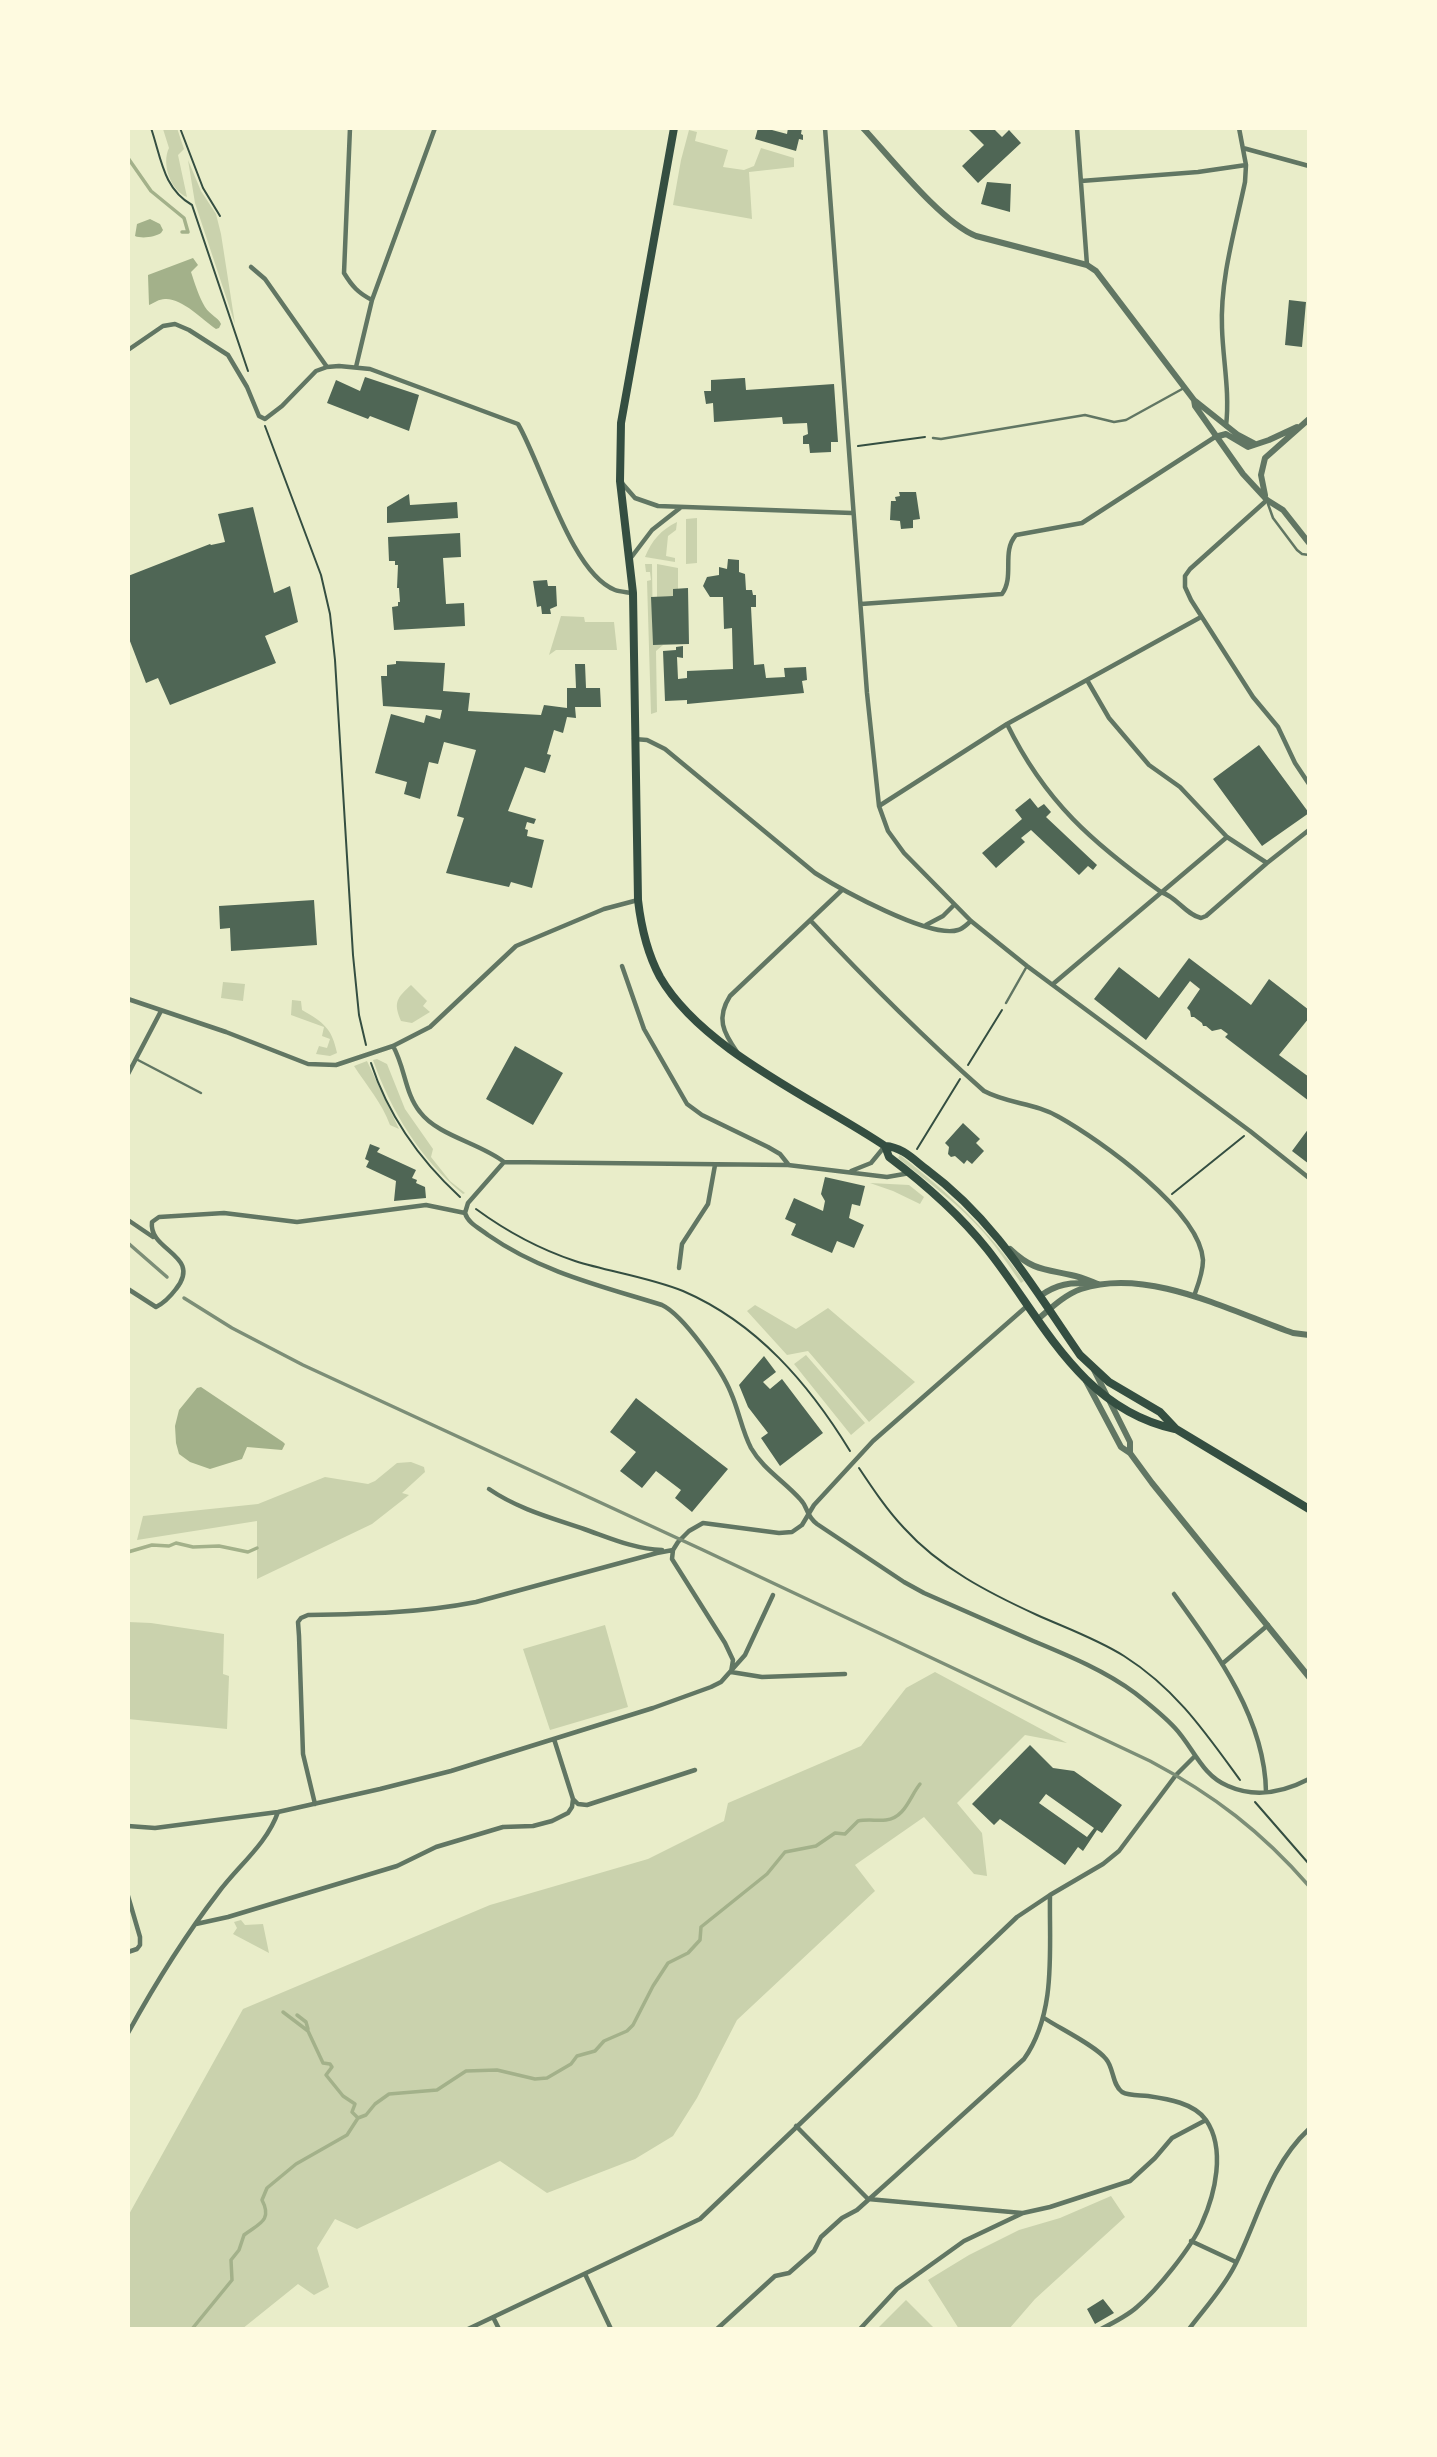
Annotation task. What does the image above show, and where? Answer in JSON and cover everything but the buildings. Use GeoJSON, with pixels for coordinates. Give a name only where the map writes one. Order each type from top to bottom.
{"type":"FeatureCollection","features":[{"type":"Feature","properties":{"kind":"main road"},"geometry":{"type":"LineString","coordinates":[[674,128],[621,423],[620,481],[632,593],[638,900],[645,938],[660,976],[693,1017],[740,1056],[885,1146],[897,1147],[949,1187],[1002,1242],[1080,1355],[1118,1388],[1160,1412],[1175,1429]]}},
{"type":"Feature","properties":{"kind":"main road"},"geometry":{"type":"LineString","coordinates":[[885,1146],[889,1157],[969,1228],[987,1249],[1059,1352],[1086,1380],[1110,1399],[1154,1424],[1175,1429],[1309,1509]]}},
{"type":"Feature","properties":{"kind":"main road"},"geometry":{"type":"LineString","coordinates":[[1027,1306],[1040,1296]]}},
{"type":"Feature","properties":{"kind":"street"},"geometry":{"type":"LineString","coordinates":[[350,128],[344,273],[360,294],[372,300]]}},
{"type":"Feature","properties":{"kind":"street"},"geometry":{"type":"LineString","coordinates":[[356,367],[372,300],[435,128]]}},
{"type":"Feature","properties":{"kind":"street"},"geometry":{"type":"LineString","coordinates":[[825,128],[867,693],[879,806],[888,831],[904,853],[971,921],[1309,1178]]}},
{"type":"Feature","properties":{"kind":"street"},"geometry":{"type":"LineString","coordinates":[[863,128],[938,208],[963,230],[976,236],[1087,265],[1096,271],[1194,400],[1247,441],[1255,444]]}},
{"type":"Feature","properties":{"kind":"street"},"geometry":{"type":"LineString","coordinates":[[1077,128],[1087,265]]}},
{"type":"Feature","properties":{"kind":"street"},"geometry":{"type":"LineString","coordinates":[[1226,425],[1229,401],[1222,327],[1223,293],[1245,183],[1246,165],[1239,128]]}},
{"type":"Feature","properties":{"kind":"street"},"geometry":{"type":"LineString","coordinates":[[1243,148],[1309,166]]}},
{"type":"Feature","properties":{"kind":"street"},"geometry":{"type":"LineString","coordinates":[[1082,181],[1220,170],[1246,165]]}},
{"type":"Feature","properties":{"kind":"street"},"geometry":{"type":"LineString","coordinates":[[251,267],[265,279],[327,367]]}},
{"type":"Feature","properties":{"kind":"street"},"geometry":{"type":"LineString","coordinates":[[128,350],[163,326],[175,324],[189,330],[228,355],[265,419],[312,375],[327,367],[356,367],[370,369],[518,424],[577,552],[599,579],[615,590],[632,593]]}},
{"type":"Feature","properties":{"kind":"street"},"geometry":{"type":"LineString","coordinates":[[1194,400],[1214,437],[1243,474],[1267,500],[1283,510],[1309,543]]}},
{"type":"Feature","properties":{"kind":"street"},"geometry":{"type":"LineString","coordinates":[[1267,500],[1261,475],[1265,458],[1307,421]]}},
{"type":"Feature","properties":{"kind":"street"},"geometry":{"type":"LineString","coordinates":[[861,604],[1002,594],[1009,585],[1010,542],[1016,535],[1082,523],[1214,437],[1226,434],[1248,447],[1279,436],[1307,421]]}},
{"type":"Feature","properties":{"kind":"street"},"geometry":{"type":"LineString","coordinates":[[620,481],[629,493],[645,504],[680,508],[852,513]]}},
{"type":"Feature","properties":{"kind":"street"},"geometry":{"type":"LineString","coordinates":[[1267,500],[1190,569],[1185,576],[1185,587],[1201,617],[1253,697],[1278,727],[1295,763],[1309,784]]}},
{"type":"Feature","properties":{"kind":"street"},"geometry":{"type":"LineString","coordinates":[[629,559],[652,530],[680,508]]}},
{"type":"Feature","properties":{"kind":"street"},"geometry":{"type":"LineString","coordinates":[[879,806],[1007,724],[1201,617]]}},
{"type":"Feature","properties":{"kind":"street"},"geometry":{"type":"LineString","coordinates":[[1087,680],[1109,718],[1136,752],[1161,776],[1180,787],[1227,837],[1267,863]]}},
{"type":"Feature","properties":{"kind":"street"},"geometry":{"type":"LineString","coordinates":[[1007,724],[1042,782],[1074,823],[1112,858],[1161,892],[1171,895],[1194,916],[1201,918],[1309,830]]}},
{"type":"Feature","properties":{"kind":"street"},"geometry":{"type":"LineString","coordinates":[[633,739],[647,740],[665,749],[815,873],[842,890],[880,909],[925,926],[951,931],[960,930],[971,921]]}},
{"type":"Feature","properties":{"kind":"street"},"geometry":{"type":"LineString","coordinates":[[1053,984],[1227,837]]}},
{"type":"Feature","properties":{"kind":"street"},"geometry":{"type":"LineString","coordinates":[[740,1056],[728,1039],[722,1022],[722,1008],[730,996],[842,890]]}},
{"type":"Feature","properties":{"kind":"street"},"geometry":{"type":"LineString","coordinates":[[128,999],[226,1032],[308,1064],[336,1065],[393,1046],[430,1027],[516,946],[604,909],[638,900]]}},
{"type":"Feature","properties":{"kind":"street"},"geometry":{"type":"LineString","coordinates":[[925,926],[943,916],[954,905]]}},
{"type":"Feature","properties":{"kind":"street"},"geometry":{"type":"LineString","coordinates":[[811,920],[879,995],[984,1091],[995,1097],[1043,1109],[1059,1116],[1130,1166],[1166,1199],[1190,1226],[1200,1248],[1203,1261],[1194,1297]]}},
{"type":"Feature","properties":{"kind":"street"},"geometry":{"type":"LineString","coordinates":[[622,966],[644,1029],[687,1104],[702,1115],[768,1147],[779,1154],[788,1165]]}},
{"type":"Feature","properties":{"kind":"street"},"geometry":{"type":"LineString","coordinates":[[128,1074],[161,1011]]}},
{"type":"Feature","properties":{"kind":"street"},"geometry":{"type":"LineString","coordinates":[[393,1046],[412,1097],[424,1117],[438,1128],[489,1151],[504,1162],[788,1165],[887,1177],[910,1173]]}},
{"type":"Feature","properties":{"kind":"street"},"geometry":{"type":"LineString","coordinates":[[850,1171],[872,1163],[885,1146]]}},
{"type":"Feature","properties":{"kind":"street"},"geometry":{"type":"LineString","coordinates":[[504,1162],[468,1203],[468,1220],[503,1246],[535,1263],[575,1280],[672,1310],[700,1344],[731,1391],[752,1450],[805,1505],[808,1517],[924,1593],[1115,1679],[1154,1707],[1175,1728],[1212,1776],[1223,1785],[1244,1792],[1266,1793],[1309,1779]]}},
{"type":"Feature","properties":{"kind":"street"},"geometry":{"type":"LineString","coordinates":[[679,1268],[682,1244],[708,1204],[715,1165]]}},
{"type":"Feature","properties":{"kind":"street"},"geometry":{"type":"LineString","coordinates":[[156,1240],[151,1230],[152,1222],[159,1217],[224,1213],[296,1222],[426,1205],[466,1213]]}},
{"type":"Feature","properties":{"kind":"street"},"geometry":{"type":"LineString","coordinates":[[128,1220],[174,1253],[183,1267],[182,1281],[169,1297],[156,1307],[128,1289]]}},
{"type":"Feature","properties":{"kind":"street"},"geometry":{"type":"LineString","coordinates":[[1002,1242],[1034,1266],[1100,1285]]}},
{"type":"Feature","properties":{"kind":"street"},"geometry":{"type":"LineString","coordinates":[[1040,1296],[1056,1286],[1068,1283],[1145,1284],[1194,1297],[1293,1333],[1309,1335]]}},
{"type":"Feature","properties":{"kind":"street"},"geometry":{"type":"LineString","coordinates":[[1037,1320],[1070,1294],[1100,1285]]}},
{"type":"Feature","properties":{"kind":"street"},"geometry":{"type":"LineString","coordinates":[[731,1672],[733,1660],[729,1651],[680,1575],[672,1559],[673,1550],[690,1531],[703,1523],[779,1533],[792,1532],[802,1525],[814,1505],[873,1441],[1027,1306]]}},
{"type":"Feature","properties":{"kind":"street"},"geometry":{"type":"LineString","coordinates":[[1094,1369],[1130,1442],[1130,1454]]}},
{"type":"Feature","properties":{"kind":"street"},"geometry":{"type":"LineString","coordinates":[[1086,1380],[1121,1447],[1130,1454],[1309,1677]]}},
{"type":"Feature","properties":{"kind":"street"},"geometry":{"type":"LineString","coordinates":[[489,1489],[506,1501],[643,1549],[673,1550]]}},
{"type":"Feature","properties":{"kind":"street"},"geometry":{"type":"LineString","coordinates":[[315,1804],[303,1754],[298,1622],[301,1618],[308,1615],[390,1614],[446,1608],[673,1550]]}},
{"type":"Feature","properties":{"kind":"street"},"geometry":{"type":"LineString","coordinates":[[1174,1594],[1217,1653],[1254,1726],[1266,1779],[1266,1793]]}},
{"type":"Feature","properties":{"kind":"street"},"geometry":{"type":"LineString","coordinates":[[128,1826],[155,1828],[278,1812],[315,1804],[451,1771],[711,1687],[721,1682],[745,1655],[773,1595]]}},
{"type":"Feature","properties":{"kind":"street"},"geometry":{"type":"LineString","coordinates":[[1222,1664],[1268,1625]]}},
{"type":"Feature","properties":{"kind":"street"},"geometry":{"type":"LineString","coordinates":[[731,1672],[762,1677],[845,1674]]}},
{"type":"Feature","properties":{"kind":"street"},"geometry":{"type":"LineString","coordinates":[[197,1924],[397,1866],[436,1847],[503,1827],[533,1826],[568,1813],[573,1799],[554,1739]]}},
{"type":"Feature","properties":{"kind":"street"},"geometry":{"type":"LineString","coordinates":[[468,2329],[700,2219],[1017,1917],[1119,1852],[1176,1775],[1195,1756]]}},
{"type":"Feature","properties":{"kind":"street"},"geometry":{"type":"LineString","coordinates":[[573,1799],[578,1804],[587,1805],[695,1770]]}},
{"type":"Feature","properties":{"kind":"street"},"geometry":{"type":"LineString","coordinates":[[128,2033],[167,1964],[218,1893],[272,1830],[278,1812]]}},
{"type":"Feature","properties":{"kind":"street"},"geometry":{"type":"LineString","coordinates":[[717,2329],[775,2276],[789,2273],[814,2251],[821,2237],[868,2199],[1024,2059],[1044,2018],[1048,1981],[1050,1895]]}},
{"type":"Feature","properties":{"kind":"street"},"geometry":{"type":"LineString","coordinates":[[128,1896],[140,1937],[137,1949],[128,1952]]}},
{"type":"Feature","properties":{"kind":"street"},"geometry":{"type":"LineString","coordinates":[[1044,2018],[1107,2059],[1116,2086],[1124,2093],[1188,2106],[1206,2120],[1216,2150],[1215,2177],[1202,2225],[1151,2294],[1134,2310],[1101,2329]]}},
{"type":"Feature","properties":{"kind":"street"},"geometry":{"type":"LineString","coordinates":[[860,2329],[883,2301],[916,2273],[964,2241],[1023,2213],[1130,2181],[1172,2138],[1206,2120]]}},
{"type":"Feature","properties":{"kind":"street"},"geometry":{"type":"LineString","coordinates":[[796,2126],[868,2199],[1023,2213]]}},
{"type":"Feature","properties":{"kind":"street"},"geometry":{"type":"LineString","coordinates":[[1189,2329],[1220,2290],[1236,2262],[1275,2172],[1309,2129]]}},
{"type":"Feature","properties":{"kind":"street"},"geometry":{"type":"LineString","coordinates":[[1191,2241],[1236,2262]]}},
{"type":"Feature","properties":{"kind":"street"},"geometry":{"type":"LineString","coordinates":[[585,2274],[611,2329]]}},
{"type":"Feature","properties":{"kind":"street"},"geometry":{"type":"LineString","coordinates":[[493,2317],[499,2329]]}},
{"type":"Feature","properties":{"kind":"lane"},"geometry":{"type":"LineString","coordinates":[[933,438],[1003,430],[1085,415],[1114,422],[1126,420],[1185,388]]}},
{"type":"Feature","properties":{"kind":"lane"},"geometry":{"type":"LineString","coordinates":[[1267,500],[1273,518],[1297,550],[1309,555]]}},
{"type":"Feature","properties":{"kind":"lane"},"geometry":{"type":"LineString","coordinates":[[1006,1003],[1027,966]]}},
{"type":"Feature","properties":{"kind":"lane"},"geometry":{"type":"LineString","coordinates":[[136,1059],[201,1093]]}},
{"type":"Feature","properties":{"kind":"path"},"geometry":{"type":"LineString","coordinates":[[151,128],[171,187],[192,205],[251,381]]}},
{"type":"Feature","properties":{"kind":"path"},"geometry":{"type":"LineString","coordinates":[[180,128],[202,188],[220,216]]}},
{"type":"Feature","properties":{"kind":"path"},"geometry":{"type":"LineString","coordinates":[[262,418],[321,575],[330,614],[352,955],[359,1016],[366,1047]]}},
{"type":"Feature","properties":{"kind":"path"},"geometry":{"type":"LineString","coordinates":[[850,447],[930,436],[933,438]]}},
{"type":"Feature","properties":{"kind":"path"},"geometry":{"type":"LineString","coordinates":[[917,1149],[1006,1003]]}},
{"type":"Feature","properties":{"kind":"path"},"geometry":{"type":"LineString","coordinates":[[369,1057],[386,1100],[416,1148],[434,1171],[468,1203]]}},
{"type":"Feature","properties":{"kind":"path"},"geometry":{"type":"LineString","coordinates":[[1166,1199],[1250,1131]]}},
{"type":"Feature","properties":{"kind":"path"},"geometry":{"type":"LineString","coordinates":[[857,1466],[905,1529],[948,1567],[1004,1600],[1105,1646],[1149,1675],[1195,1718],[1241,1782]]}},
{"type":"Feature","properties":{"kind":"path"},"geometry":{"type":"LineString","coordinates":[[1256,1805],[1309,1864]]}},
{"type":"Feature","properties":{"kind":"shaded area"},"geometry":{"type":"Polygon","coordinates":[[[160,128],[177,128],[184,149],[178,155],[187,197],[176,189],[169,176],[166,162],[169,148],[163,129],[160,128]]]}},
{"type":"Feature","properties":{"kind":"shaded area"},"geometry":{"type":"Polygon","coordinates":[[[689,130],[697,132],[695,141],[728,150],[723,167],[744,170],[754,166],[761,148],[794,158],[794,167],[749,172],[752,219],[673,205],[689,130]]]}},
{"type":"Feature","properties":{"kind":"shaded area"},"geometry":{"type":"Polygon","coordinates":[[[188,160],[201,191],[216,214],[235,324],[195,203],[188,160]]]}},
{"type":"Feature","properties":{"kind":"shaded area"},"geometry":{"type":"Polygon","coordinates":[[[150,219],[160,224],[163,230],[161,233],[148,237],[135,236],[137,224],[150,219]]]}},
{"type":"Feature","properties":{"kind":"shaded area"},"geometry":{"type":"Polygon","coordinates":[[[193,258],[198,265],[191,272],[197,290],[205,307],[220,322],[219,328],[216,329],[185,306],[172,300],[165,299],[149,305],[148,275],[193,258]]]}},
{"type":"Feature","properties":{"kind":"shaded area"},"geometry":{"type":"Polygon","coordinates":[[[697,518],[697,563],[686,564],[686,519],[697,518]]]}},
{"type":"Feature","properties":{"kind":"shaded area"},"geometry":{"type":"Polygon","coordinates":[[[677,522],[676,530],[668,536],[666,556],[675,558],[675,562],[645,557],[658,536],[677,522]]]}},
{"type":"Feature","properties":{"kind":"shaded area"},"geometry":{"type":"Polygon","coordinates":[[[645,564],[652,564],[653,645],[663,645],[656,651],[657,712],[651,714],[647,581],[651,580],[645,564]]]}},
{"type":"Feature","properties":{"kind":"shaded area"},"geometry":{"type":"Polygon","coordinates":[[[657,564],[678,568],[678,589],[673,589],[673,596],[657,597],[657,564]]]}},
{"type":"Feature","properties":{"kind":"shaded area"},"geometry":{"type":"Polygon","coordinates":[[[561,616],[584,617],[585,622],[614,622],[617,650],[556,650],[549,655],[561,616]]]}},
{"type":"Feature","properties":{"kind":"shaded area"},"geometry":{"type":"Polygon","coordinates":[[[223,982],[245,984],[243,1001],[221,998],[223,982]]]}},
{"type":"Feature","properties":{"kind":"shaded area"},"geometry":{"type":"Polygon","coordinates":[[[411,985],[427,1001],[423,1006],[430,1012],[412,1023],[401,1021],[397,1009],[400,997],[411,985]]]}},
{"type":"Feature","properties":{"kind":"shaded area"},"geometry":{"type":"Polygon","coordinates":[[[292,1000],[301,1001],[302,1010],[326,1027],[337,1053],[330,1056],[316,1054],[319,1046],[327,1048],[330,1039],[322,1036],[324,1027],[291,1015],[292,1000]]]}},
{"type":"Feature","properties":{"kind":"shaded area"},"geometry":{"type":"Polygon","coordinates":[[[373,1060],[387,1064],[405,1109],[433,1149],[431,1157],[450,1181],[465,1193],[448,1180],[420,1150],[398,1116],[380,1079],[373,1060]]]}},
{"type":"Feature","properties":{"kind":"shaded area"},"geometry":{"type":"Polygon","coordinates":[[[367,1061],[399,1129],[390,1125],[379,1102],[354,1066],[367,1061]]]}},
{"type":"Feature","properties":{"kind":"shaded area"},"geometry":{"type":"Polygon","coordinates":[[[900,1155],[967,1213],[1024,1281],[1021,1283],[975,1223],[898,1158],[900,1155]]]}},
{"type":"Feature","properties":{"kind":"shaded area"},"geometry":{"type":"Polygon","coordinates":[[[870,1183],[909,1185],[924,1197],[920,1204],[870,1183]]]}},
{"type":"Feature","properties":{"kind":"shaded area"},"geometry":{"type":"Polygon","coordinates":[[[755,1305],[796,1329],[828,1308],[915,1382],[869,1422],[808,1351],[787,1355],[747,1311],[755,1305]]]}},
{"type":"Feature","properties":{"kind":"shaded area"},"geometry":{"type":"Polygon","coordinates":[[[806,1355],[865,1423],[851,1435],[794,1364],[806,1355]]]}},
{"type":"Feature","properties":{"kind":"shaded area"},"geometry":{"type":"Polygon","coordinates":[[[201,1387],[283,1442],[285,1444],[282,1450],[247,1447],[242,1459],[210,1469],[190,1462],[179,1454],[175,1426],[179,1410],[197,1388],[201,1387]]]}},
{"type":"Feature","properties":{"kind":"shaded area"},"geometry":{"type":"Polygon","coordinates":[[[411,1462],[424,1467],[425,1472],[402,1493],[409,1495],[372,1524],[257,1579],[257,1521],[137,1540],[143,1516],[258,1504],[325,1477],[368,1484],[397,1463],[411,1462]]]}},
{"type":"Feature","properties":{"kind":"shaded area"},"geometry":{"type":"Polygon","coordinates":[[[128,1622],[224,1634],[223,1674],[229,1676],[227,1729],[128,1719],[128,1622]]]}},
{"type":"Feature","properties":{"kind":"shaded area"},"geometry":{"type":"Polygon","coordinates":[[[605,1625],[628,1707],[550,1730],[523,1649],[605,1625]]]}},
{"type":"Feature","properties":{"kind":"shaded area"},"geometry":{"type":"Polygon","coordinates":[[[935,1672],[1067,1743],[1025,1735],[957,1803],[982,1833],[987,1876],[974,1874],[924,1817],[855,1865],[875,1891],[737,2020],[697,2098],[673,2136],[635,2159],[547,2193],[500,2161],[357,2229],[335,2219],[317,2248],[329,2287],[314,2295],[298,2284],[242,2329],[128,2329],[128,2216],[243,2009],[490,1905],[648,1859],[724,1821],[728,1803],[861,1746],[906,1688],[935,1672]]]}},
{"type":"Feature","properties":{"kind":"shaded area"},"geometry":{"type":"Polygon","coordinates":[[[241,1920],[245,1925],[263,1924],[269,1953],[233,1934],[237,1928],[234,1922],[241,1920]]]}},
{"type":"Feature","properties":{"kind":"shaded area"},"geometry":{"type":"Polygon","coordinates":[[[1111,2196],[1125,2217],[1035,2299],[1009,2329],[959,2329],[928,2280],[969,2255],[1019,2230],[1060,2218],[1111,2196]]]}},
{"type":"Feature","properties":{"kind":"shaded area"},"geometry":{"type":"Polygon","coordinates":[[[906,2300],[935,2329],[877,2329],[906,2300]]]}},
{"type":"Feature","properties":{"kind":"waterway"},"geometry":{"type":"LineString","coordinates":[[128,158],[151,191],[184,218],[188,232],[182,232]]}},
{"type":"Feature","properties":{"kind":"waterway"},"geometry":{"type":"LineString","coordinates":[[128,1552],[152,1545],[169,1546],[176,1543],[193,1547],[219,1546],[248,1552],[257,1548]]}},
{"type":"Feature","properties":{"kind":"waterway"},"geometry":{"type":"LineString","coordinates":[[192,2329],[232,2280],[231,2260],[239,2250],[244,2235],[259,2225],[265,2217],[262,2200],[267,2188],[296,2164],[347,2135],[358,2118],[366,2115],[375,2104],[389,2094],[437,2090],[466,2071],[497,2070],[535,2079],[547,2078],[571,2064],[577,2056],[595,2051],[604,2041],[627,2031],[633,2025],[668,1963],[688,1953],[700,1940],[701,1927],[767,1874],[785,1852],[816,1846],[835,1833],[845,1834],[858,1821],[893,1818],[902,1811],[920,1784]]}},
{"type":"Feature","properties":{"kind":"waterway"},"geometry":{"type":"LineString","coordinates":[[283,2012],[308,2031],[323,2063],[332,2067],[326,2075],[343,2096],[355,2104],[352,2112],[358,2118]]}},
{"type":"Feature","properties":{"kind":"waterway"},"geometry":{"type":"LineString","coordinates":[[297,2015],[306,2022],[308,2029]]}},
{"type":"Feature","properties":{"kind":"railway"},"geometry":{"type":"LineString","coordinates":[[128,1243],[167,1277]]}},
{"type":"Feature","properties":{"kind":"railway"},"geometry":{"type":"LineString","coordinates":[[184,1298],[232,1328],[303,1365],[1150,1761],[1195,1787],[1236,1816],[1273,1848],[1309,1886]]}}]}
